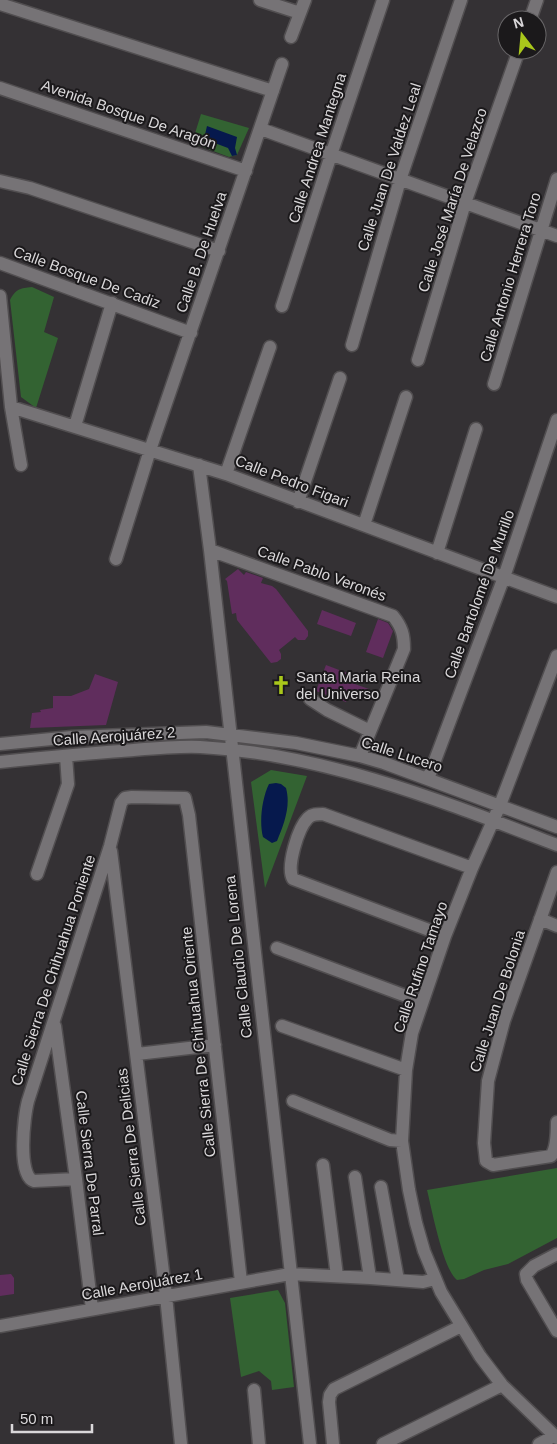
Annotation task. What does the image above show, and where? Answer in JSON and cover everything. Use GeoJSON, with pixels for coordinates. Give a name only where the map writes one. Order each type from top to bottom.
{"type":"FeatureCollection","features":[{"type":"Feature","properties":{"kind":"street"},"geometry":{"type":"LineString","coordinates":[[260,0],[300,13]]}},
{"type":"Feature","properties":{"kind":"street"},"geometry":{"type":"LineString","coordinates":[[291,38],[304,0]]}},
{"type":"Feature","properties":{"kind":"street","name":"Calle Andrea Mantegna"},"geometry":{"type":"LineString","coordinates":[[282,306],[384,0]]}},
{"type":"Feature","properties":{"kind":"street","name":"Calle Juan De Valdez Leal"},"geometry":{"type":"LineString","coordinates":[[352,345],[400,180],[461,0]]}},
{"type":"Feature","properties":{"kind":"street"},"geometry":{"type":"LineString","coordinates":[[0,4],[273,91]]}},
{"type":"Feature","properties":{"kind":"street","name":"Calle José María De Velazco"},"geometry":{"type":"LineString","coordinates":[[418,360],[465,203],[515,60]]}},
{"type":"Feature","properties":{"kind":"street","name":"Calle B. De Huelva"},"geometry":{"type":"LineString","coordinates":[[116,560],[150,450],[282,64]]}},
{"type":"Feature","properties":{"kind":"street","name":"Avenida Bosque De Aragón"},"geometry":{"type":"LineString","coordinates":[[0,88],[246,171]]}},
{"type":"Feature","properties":{"kind":"street"},"geometry":{"type":"LineString","coordinates":[[261,129],[557,236]]}},
{"type":"Feature","properties":{"kind":"street","name":"Calle Antonio Herrera Toro"},"geometry":{"type":"LineString","coordinates":[[494,384],[557,179]]}},
{"type":"Feature","properties":{"kind":"street"},"geometry":{"type":"LineString","coordinates":[[0,181],[30,188],[219,251]]}},
{"type":"Feature","properties":{"kind":"street","name":"Calle Bosque De Cadiz"},"geometry":{"type":"LineString","coordinates":[[0,263],[191,333]]}},
{"type":"Feature","properties":{"kind":"street"},"geometry":{"type":"LineString","coordinates":[[0,296],[2,342],[21,465]]}},
{"type":"Feature","properties":{"kind":"street"},"geometry":{"type":"LineString","coordinates":[[75,426],[112,303]]}},
{"type":"Feature","properties":{"kind":"street"},"geometry":{"type":"LineString","coordinates":[[226,474],[270,348]]}},
{"type":"Feature","properties":{"kind":"street"},"geometry":{"type":"LineString","coordinates":[[298,502],[340,378]]}},
{"type":"Feature","properties":{"kind":"street"},"geometry":{"type":"LineString","coordinates":[[364,526],[406,397]]}},
{"type":"Feature","properties":{"kind":"street","name":"Calle Pedro Figari"},"geometry":{"type":"LineString","coordinates":[[11,406],[226,474],[557,597]]}},
{"type":"Feature","properties":{"kind":"street","name":"Calle Bartolomé De Murillo"},"geometry":{"type":"LineString","coordinates":[[428,778],[504,577],[557,420]]}},
{"type":"Feature","properties":{"kind":"street"},"geometry":{"type":"LineString","coordinates":[[0,425],[14,423]]}},
{"type":"Feature","properties":{"kind":"street"},"geometry":{"type":"LineString","coordinates":[[438,553],[476,429]]}},
{"type":"Feature","properties":{"kind":"street","name":"Calle Claudio De Lorena"},"geometry":{"type":"LineString","coordinates":[[199,465],[310,1444]]}},
{"type":"Feature","properties":{"kind":"street","name":"Calle Pablo Veronés"},"geometry":{"type":"LineString","coordinates":[[210,550],[393,616],[403,632],[404,649],[360,756]]}},
{"type":"Feature","properties":{"kind":"street","name":"Calle Rufino Tamayo"},"geometry":{"type":"LineString","coordinates":[[556,1437],[502,1385],[480,1356],[461,1326],[435,1279],[416,1223],[408,1190],[402,1141],[406,1070],[412,1033],[445,936],[500,805],[557,656]]}},
{"type":"Feature","properties":{"kind":"street"},"geometry":{"type":"LineString","coordinates":[[310,700],[370,731]]}},
{"type":"Feature","properties":{"kind":"street","name":"Calle Aerojuárez 2"},"geometry":{"type":"LineString","coordinates":[[0,744],[72,737],[147,733],[206,732],[230,735]]}},
{"type":"Feature","properties":{"kind":"street","name":"Calle Lucero"},"geometry":{"type":"LineString","coordinates":[[230,735],[296,743],[360,756],[428,778],[557,827]]}},
{"type":"Feature","properties":{"kind":"street","name":"Calle Aerojuárez 2"},"geometry":{"type":"LineString","coordinates":[[0,762],[174,748],[199,747],[231,750]]}},
{"type":"Feature","properties":{"kind":"street"},"geometry":{"type":"LineString","coordinates":[[231,750],[286,758],[383,781],[557,845]]}},
{"type":"Feature","properties":{"kind":"street"},"geometry":{"type":"LineString","coordinates":[[37,874],[68,784],[66,756]]}},
{"type":"Feature","properties":{"kind":"street","name":"Calle Sierra De Chihuahua Poniente"},"geometry":{"type":"LineString","coordinates":[[76,1179],[30,1180],[25,1168],[23,1124],[28,1101],[123,801],[132,797],[185,798]]}},
{"type":"Feature","properties":{"kind":"street","name":"Calle Sierra De Chihuahua Oriente"},"geometry":{"type":"LineString","coordinates":[[185,798],[189,815],[241,1282]]}},
{"type":"Feature","properties":{"kind":"street"},"geometry":{"type":"LineString","coordinates":[[445,936],[293,879],[290,862],[303,824],[312,816],[323,814],[472,868]]}},
{"type":"Feature","properties":{"kind":"street","name":"Calle Sierra De Delicias"},"geometry":{"type":"LineString","coordinates":[[110,846],[166,1296],[181,1444]]}},
{"type":"Feature","properties":{"kind":"street","name":"Calle Juan De Bolonia"},"geometry":{"type":"LineString","coordinates":[[557,872],[504,1021],[488,1081],[484,1143],[486,1161],[494,1165],[551,1156],[556,1146],[557,1122]]}},
{"type":"Feature","properties":{"kind":"street"},"geometry":{"type":"LineString","coordinates":[[540,919],[557,926]]}},
{"type":"Feature","properties":{"kind":"street"},"geometry":{"type":"LineString","coordinates":[[277,948],[422,1002]]}},
{"type":"Feature","properties":{"kind":"street","name":"Calle Sierra De Parral"},"geometry":{"type":"LineString","coordinates":[[54,1021],[92,1309]]}},
{"type":"Feature","properties":{"kind":"street"},"geometry":{"type":"LineString","coordinates":[[282,1026],[406,1070]]}},
{"type":"Feature","properties":{"kind":"street"},"geometry":{"type":"LineString","coordinates":[[137,1054],[215,1045]]}},
{"type":"Feature","properties":{"kind":"street"},"geometry":{"type":"LineString","coordinates":[[293,1101],[390,1140],[402,1141]]}},
{"type":"Feature","properties":{"kind":"street"},"geometry":{"type":"LineString","coordinates":[[323,1165],[337,1276]]}},
{"type":"Feature","properties":{"kind":"street"},"geometry":{"type":"LineString","coordinates":[[354,1177],[370,1278]]}},
{"type":"Feature","properties":{"kind":"street"},"geometry":{"type":"LineString","coordinates":[[381,1187],[398,1280]]}},
{"type":"Feature","properties":{"kind":"street"},"geometry":{"type":"LineString","coordinates":[[557,1254],[534,1266],[526,1274],[527,1280],[557,1331]]}},
{"type":"Feature","properties":{"kind":"street","name":"Calle Aerojuárez 1"},"geometry":{"type":"LineString","coordinates":[[0,1326],[290,1274],[423,1282],[435,1279]]}},
{"type":"Feature","properties":{"kind":"street"},"geometry":{"type":"LineString","coordinates":[[333,1444],[329,1402],[330,1395],[334,1389],[340,1384],[461,1326]]}},
{"type":"Feature","properties":{"kind":"street"},"geometry":{"type":"LineString","coordinates":[[383,1444],[502,1385]]}},
{"type":"Feature","properties":{"kind":"street"},"geometry":{"type":"LineString","coordinates":[[254,1390],[259,1444]]}},
{"type":"Feature","properties":{"kind":"street"},"geometry":{"type":"LineString","coordinates":[[539,1444],[556,1437]]}},
{"type":"Feature","properties":{"kind":"green space"},"geometry":{"type":"Polygon","coordinates":[[[201,114],[249,128],[237,155],[229,157],[192,143],[201,114]]]}},
{"type":"Feature","properties":{"kind":"green space"},"geometry":{"type":"Polygon","coordinates":[[[32,287],[54,297],[44,332],[58,338],[36,408],[21,397],[10,300],[14,293],[19,290],[32,287]]]}},
{"type":"Feature","properties":{"kind":"green space"},"geometry":{"type":"Polygon","coordinates":[[[271,770],[307,776],[265,888],[251,782],[271,770]]]}},
{"type":"Feature","properties":{"kind":"green space"},"geometry":{"type":"Polygon","coordinates":[[[557,1168],[557,1238],[508,1264],[457,1280],[447,1264],[443,1252],[427,1190],[557,1168]]]}},
{"type":"Feature","properties":{"kind":"green space"},"geometry":{"type":"Polygon","coordinates":[[[278,1290],[285,1303],[294,1387],[272,1390],[271,1381],[259,1371],[241,1377],[230,1298],[278,1290]]]}},
{"type":"Feature","properties":{"kind":"water"},"geometry":{"type":"Polygon","coordinates":[[[207,126],[237,137],[235,148],[237,155],[232,156],[228,148],[204,139],[207,126]]]}},
{"type":"Feature","properties":{"kind":"water"},"geometry":{"type":"Polygon","coordinates":[[[276,783],[286,788],[288,801],[282,828],[277,841],[272,843],[263,837],[261,817],[269,784],[276,783]]]}},
{"type":"Feature","properties":{"kind":"building"},"geometry":{"type":"Polygon","coordinates":[[[238,569],[244,575],[246,572],[263,578],[261,583],[276,589],[308,631],[308,636],[305,640],[298,640],[295,637],[279,650],[281,659],[277,662],[271,663],[237,620],[236,613],[232,614],[227,581],[225,579],[238,569]]]}},
{"type":"Feature","properties":{"kind":"building"},"geometry":{"type":"Polygon","coordinates":[[[322,610],[356,623],[351,636],[317,624],[322,610]]]}},
{"type":"Feature","properties":{"kind":"building"},"geometry":{"type":"Polygon","coordinates":[[[378,619],[388,623],[393,631],[383,658],[366,652],[378,619]]]}},
{"type":"Feature","properties":{"kind":"building"},"geometry":{"type":"Polygon","coordinates":[[[326,665],[355,676],[352,683],[369,689],[366,697],[350,692],[346,702],[316,691],[326,665]]]}},
{"type":"Feature","properties":{"kind":"building"},"geometry":{"type":"Polygon","coordinates":[[[95,674],[118,682],[106,725],[30,728],[32,713],[53,708],[53,696],[71,696],[89,689],[95,674]]]}},
{"type":"Feature","properties":{"kind":"building"},"geometry":{"type":"Polygon","coordinates":[[[11,1274],[14,1278],[14,1294],[0,1296],[0,1275],[11,1274]]]}},
{"type":"Feature","properties":{"kind":"place","name":"Santa Maria Reina del Universo"},"geometry":{"type":"Point","coordinates":[281,685]}}]}
